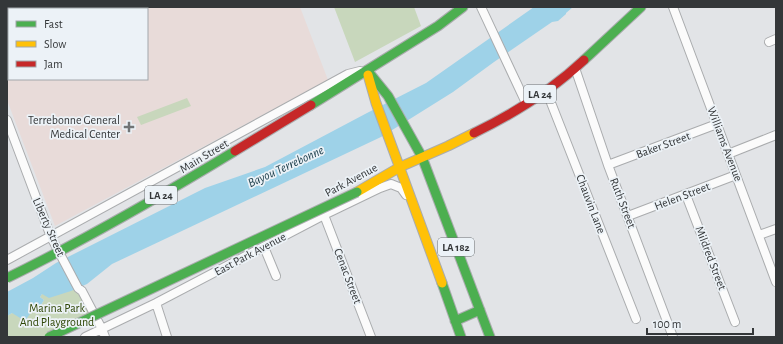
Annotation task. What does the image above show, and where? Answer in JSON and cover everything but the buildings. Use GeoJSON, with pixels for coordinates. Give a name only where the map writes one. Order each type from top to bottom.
{"type":"FeatureCollection","features":[{"type":"Feature","properties":{"kind":"main road","name":"Main Street"},"geometry":{"type":"LineString","coordinates":[[7,278],[126,216],[311,105],[438,26],[463,7]]}},
{"type":"Feature","properties":{"kind":"main road","name":"Park Avenue"},"geometry":{"type":"LineString","coordinates":[[49,337],[357,192],[400,167],[448,146],[494,123],[546,90],[574,68],[641,7]]}},
{"type":"Feature","properties":{"kind":"main road","name":"LA 182"},"geometry":{"type":"LineString","coordinates":[[367,70],[388,96],[422,157],[490,337]]}},
{"type":"Feature","properties":{"kind":"main road","name":"LA 182"},"geometry":{"type":"LineString","coordinates":[[367,70],[376,102],[461,337]]}},
{"type":"Feature","properties":{"kind":"main road"},"geometry":{"type":"LineString","coordinates":[[455,320],[480,310]]}},
{"type":"Feature","properties":{"kind":"street"},"geometry":{"type":"LineString","coordinates":[[482,7],[526,103]]}},
{"type":"Feature","properties":{"kind":"street","name":"Williams Avenue"},"geometry":{"type":"LineString","coordinates":[[673,7],[776,282]]}},
{"type":"Feature","properties":{"kind":"street","name":"Ruth Street"},"geometry":{"type":"LineString","coordinates":[[574,68],[608,165],[673,337]]}},
{"type":"Feature","properties":{"kind":"street","name":"Main Street"},"geometry":{"type":"LineString","coordinates":[[7,260],[348,74],[367,70]]}},
{"type":"Feature","properties":{"kind":"street","name":"Chauvin Lane"},"geometry":{"type":"LineString","coordinates":[[546,90],[636,319]]}},
{"type":"Feature","properties":{"kind":"street","name":"Liberty Street"},"geometry":{"type":"LineString","coordinates":[[7,120],[51,237],[78,288],[82,291],[105,337]]}},
{"type":"Feature","properties":{"kind":"street","name":"Baker Street"},"geometry":{"type":"LineString","coordinates":[[608,165],[717,124]]}},
{"type":"Feature","properties":{"kind":"street"},"geometry":{"type":"LineString","coordinates":[[728,154],[776,135]]}},
{"type":"Feature","properties":{"kind":"street","name":"Helen Street"},"geometry":{"type":"LineString","coordinates":[[628,216],[736,175]]}},
{"type":"Feature","properties":{"kind":"street","name":"East Park Avenue"},"geometry":{"type":"LineString","coordinates":[[85,337],[156,303],[324,215],[380,188],[391,184],[401,188],[411,200]]}},
{"type":"Feature","properties":{"kind":"street","name":"Mildred Street"},"geometry":{"type":"LineString","coordinates":[[686,195],[735,322]]}},
{"type":"Feature","properties":{"kind":"street","name":"Cenac Street"},"geometry":{"type":"LineString","coordinates":[[324,215],[372,337]]}},
{"type":"Feature","properties":{"kind":"street"},"geometry":{"type":"LineString","coordinates":[[759,235],[776,229]]}},
{"type":"Feature","properties":{"kind":"street"},"geometry":{"type":"LineString","coordinates":[[264,247],[276,276]]}},
{"type":"Feature","properties":{"kind":"street"},"geometry":{"type":"LineString","coordinates":[[156,303],[167,337]]}},
{"type":"Feature","properties":{"kind":"shaded area","name":"Terrebonne General Medical Center"},"geometry":{"type":"Polygon","coordinates":[[[7,7],[300,7],[328,80],[55,226],[7,100],[7,7]]]}},
{"type":"Feature","properties":{"kind":"green space"},"geometry":{"type":"Polygon","coordinates":[[[334,7],[414,7],[421,26],[355,62],[334,7]]]}},
{"type":"Feature","properties":{"kind":"green space"},"geometry":{"type":"Polygon","coordinates":[[[187,98],[191,106],[141,125],[137,117],[187,98]]]}},
{"type":"Feature","properties":{"kind":"green space","name":"Marina Park And Playground"},"geometry":{"type":"Polygon","coordinates":[[[78,288],[96,317],[52,337],[7,337],[7,316],[12,313],[34,308],[38,310],[44,300],[40,297],[42,294],[78,288]]]}},
{"type":"Feature","properties":{"kind":"water","name":"Bayou Terrebonne"},"geometry":{"type":"Polygon","coordinates":[[[534,7],[573,7],[558,21],[552,22],[453,92],[381,137],[112,264],[87,284],[49,298],[42,294],[40,297],[44,300],[38,310],[34,308],[25,321],[12,313],[7,316],[7,292],[56,263],[205,188],[265,167],[426,83],[534,7]]]}},
{"type":"Feature","properties":{"kind":"traffic: fast"},"geometry":{"type":"LineString","coordinates":[[311,105],[438,26],[463,7]]}},
{"type":"Feature","properties":{"kind":"traffic: fast"},"geometry":{"type":"LineString","coordinates":[[584,60],[641,7]]}},
{"type":"Feature","properties":{"kind":"traffic: fast"},"geometry":{"type":"LineString","coordinates":[[367,70],[388,96],[422,157],[490,337]]}},
{"type":"Feature","properties":{"kind":"traffic: fast"},"geometry":{"type":"LineString","coordinates":[[7,278],[122,217],[235,151]]}},
{"type":"Feature","properties":{"kind":"traffic: fast"},"geometry":{"type":"LineString","coordinates":[[49,337],[357,192]]}},
{"type":"Feature","properties":{"kind":"traffic: fast"},"geometry":{"type":"LineString","coordinates":[[442,283],[461,337]]}},
{"type":"Feature","properties":{"kind":"traffic: fast"},"geometry":{"type":"LineString","coordinates":[[455,321],[480,310]]}},
{"type":"Feature","properties":{"kind":"traffic: slow"},"geometry":{"type":"LineString","coordinates":[[368,75],[376,103],[442,283]]}},
{"type":"Feature","properties":{"kind":"traffic: slow"},"geometry":{"type":"LineString","coordinates":[[357,192],[400,167],[474,133]]}},
{"type":"Feature","properties":{"kind":"traffic: jam"},"geometry":{"type":"LineString","coordinates":[[474,133],[532,101],[572,71],[584,60]]}},
{"type":"Feature","properties":{"kind":"traffic: jam"},"geometry":{"type":"LineString","coordinates":[[235,151],[311,105]]}},
{"type":"Feature","properties":{"kind":"place","name":"Terrebonne General Medical Center"},"geometry":{"type":"Point","coordinates":[129,127]}}]}
